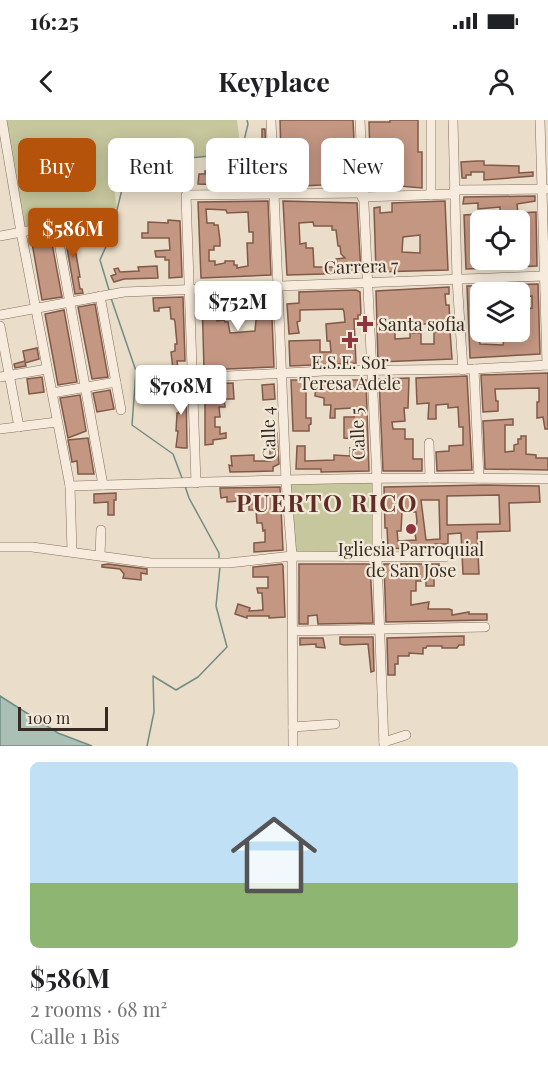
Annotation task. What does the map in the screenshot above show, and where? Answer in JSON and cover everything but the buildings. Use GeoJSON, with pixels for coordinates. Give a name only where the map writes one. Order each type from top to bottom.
{"type":"FeatureCollection","features":[{"type":"Feature","properties":{"kind":"street"},"geometry":{"type":"LineString","coordinates":[[2,120],[70,486],[72,551]]}},
{"type":"Feature","properties":{"kind":"street","name":"Calle 4"},"geometry":{"type":"LineString","coordinates":[[271,120],[286,481],[292,556],[293,744]]}},
{"type":"Feature","properties":{"kind":"street","name":"Calle 5"},"geometry":{"type":"LineString","coordinates":[[360,120],[370,371],[377,479],[377,558],[384,744]]}},
{"type":"Feature","properties":{"kind":"street"},"geometry":{"type":"LineString","coordinates":[[431,120],[431,195]]}},
{"type":"Feature","properties":{"kind":"street"},"geometry":{"type":"LineString","coordinates":[[453,120],[457,279],[463,370]]}},
{"type":"Feature","properties":{"kind":"street"},"geometry":{"type":"LineString","coordinates":[[151,380],[324,371],[463,370],[548,365],[544,276],[545,189],[540,120]]}},
{"type":"Feature","properties":{"kind":"street"},"geometry":{"type":"LineString","coordinates":[[0,175],[11,175]]}},
{"type":"Feature","properties":{"kind":"street"},"geometry":{"type":"LineString","coordinates":[[193,484],[186,195],[431,195],[545,189]]}},
{"type":"Feature","properties":{"kind":"street"},"geometry":{"type":"LineString","coordinates":[[0,236],[91,219]]}},
{"type":"Feature","properties":{"kind":"street"},"geometry":{"type":"LineString","coordinates":[[56,225],[103,485]]}},
{"type":"Feature","properties":{"kind":"street","name":"Carrera 7"},"geometry":{"type":"LineString","coordinates":[[0,315],[124,292],[544,276]]}},
{"type":"Feature","properties":{"kind":"street"},"geometry":{"type":"LineString","coordinates":[[103,295],[121,410]]}},
{"type":"Feature","properties":{"kind":"street"},"geometry":{"type":"LineString","coordinates":[[0,326],[5,376],[19,427]]}},
{"type":"Feature","properties":{"kind":"street"},"geometry":{"type":"LineString","coordinates":[[5,376],[47,369]]}},
{"type":"Feature","properties":{"kind":"street"},"geometry":{"type":"LineString","coordinates":[[474,369],[479,478]]}},
{"type":"Feature","properties":{"kind":"street"},"geometry":{"type":"LineString","coordinates":[[52,393],[116,382]]}},
{"type":"Feature","properties":{"kind":"street"},"geometry":{"type":"LineString","coordinates":[[0,429],[57,422]]}},
{"type":"Feature","properties":{"kind":"street"},"geometry":{"type":"LineString","coordinates":[[429,443],[430,478]]}},
{"type":"Feature","properties":{"kind":"street"},"geometry":{"type":"LineString","coordinates":[[70,486],[430,478],[548,479]]}},
{"type":"Feature","properties":{"kind":"street"},"geometry":{"type":"LineString","coordinates":[[100,530],[100,555]]}},
{"type":"Feature","properties":{"kind":"street"},"geometry":{"type":"LineString","coordinates":[[0,545],[72,551],[151,563],[212,563],[292,556],[445,557]]}},
{"type":"Feature","properties":{"kind":"street"},"geometry":{"type":"LineString","coordinates":[[293,631],[485,627]]}},
{"type":"Feature","properties":{"kind":"street"},"geometry":{"type":"LineString","coordinates":[[293,727],[335,724]]}},
{"type":"Feature","properties":{"kind":"street"},"geometry":{"type":"LineString","coordinates":[[384,744],[406,735]]}},
{"type":"Feature","properties":{"kind":"green space"},"geometry":{"type":"Polygon","coordinates":[[[1,120],[237,120],[239,138],[206,138],[206,156],[194,158],[194,138],[108,138],[108,192],[115,192],[117,208],[22,229],[1,120]]]}},
{"type":"Feature","properties":{"kind":"green space"},"geometry":{"type":"Polygon","coordinates":[[[374,482],[372,554],[292,556],[288,483],[374,482]]]}},
{"type":"Feature","properties":{"kind":"shaded area"},"geometry":{"type":"Polygon","coordinates":[[[0,696],[58,733],[92,746],[0,746],[0,696]]]}},
{"type":"Feature","properties":{"kind":"waterway"},"geometry":{"type":"LineString","coordinates":[[109,290],[100,260],[111,235],[124,181],[148,162],[241,153],[247,120]]}},
{"type":"Feature","properties":{"kind":"waterway"},"geometry":{"type":"LineString","coordinates":[[111,298],[136,371],[132,425],[173,454],[182,478]]}},
{"type":"Feature","properties":{"kind":"waterway"},"geometry":{"type":"LineString","coordinates":[[185,486],[189,498],[219,553],[219,560]]}},
{"type":"Feature","properties":{"kind":"waterway"},"geometry":{"type":"LineString","coordinates":[[147,746],[154,712],[153,676],[176,690],[198,677],[227,647],[216,606],[220,567]]}},
{"type":"Feature","properties":{"kind":"place","name":"Santa sofia"},"geometry":{"type":"Point","coordinates":[365,324]}},
{"type":"Feature","properties":{"kind":"place","name":"E.S.E. Sor Teresa Adele"},"geometry":{"type":"Point","coordinates":[350,340]}},
{"type":"Feature","properties":{"kind":"place","name":"Igliesia Parroquial de San Jose"},"geometry":{"type":"Point","coordinates":[411,529]}},
{"type":"Feature","properties":{"kind":"district","name":"PUERTO RICO"},"geometry":{"type":"Point","coordinates":[327,502]}}]}
